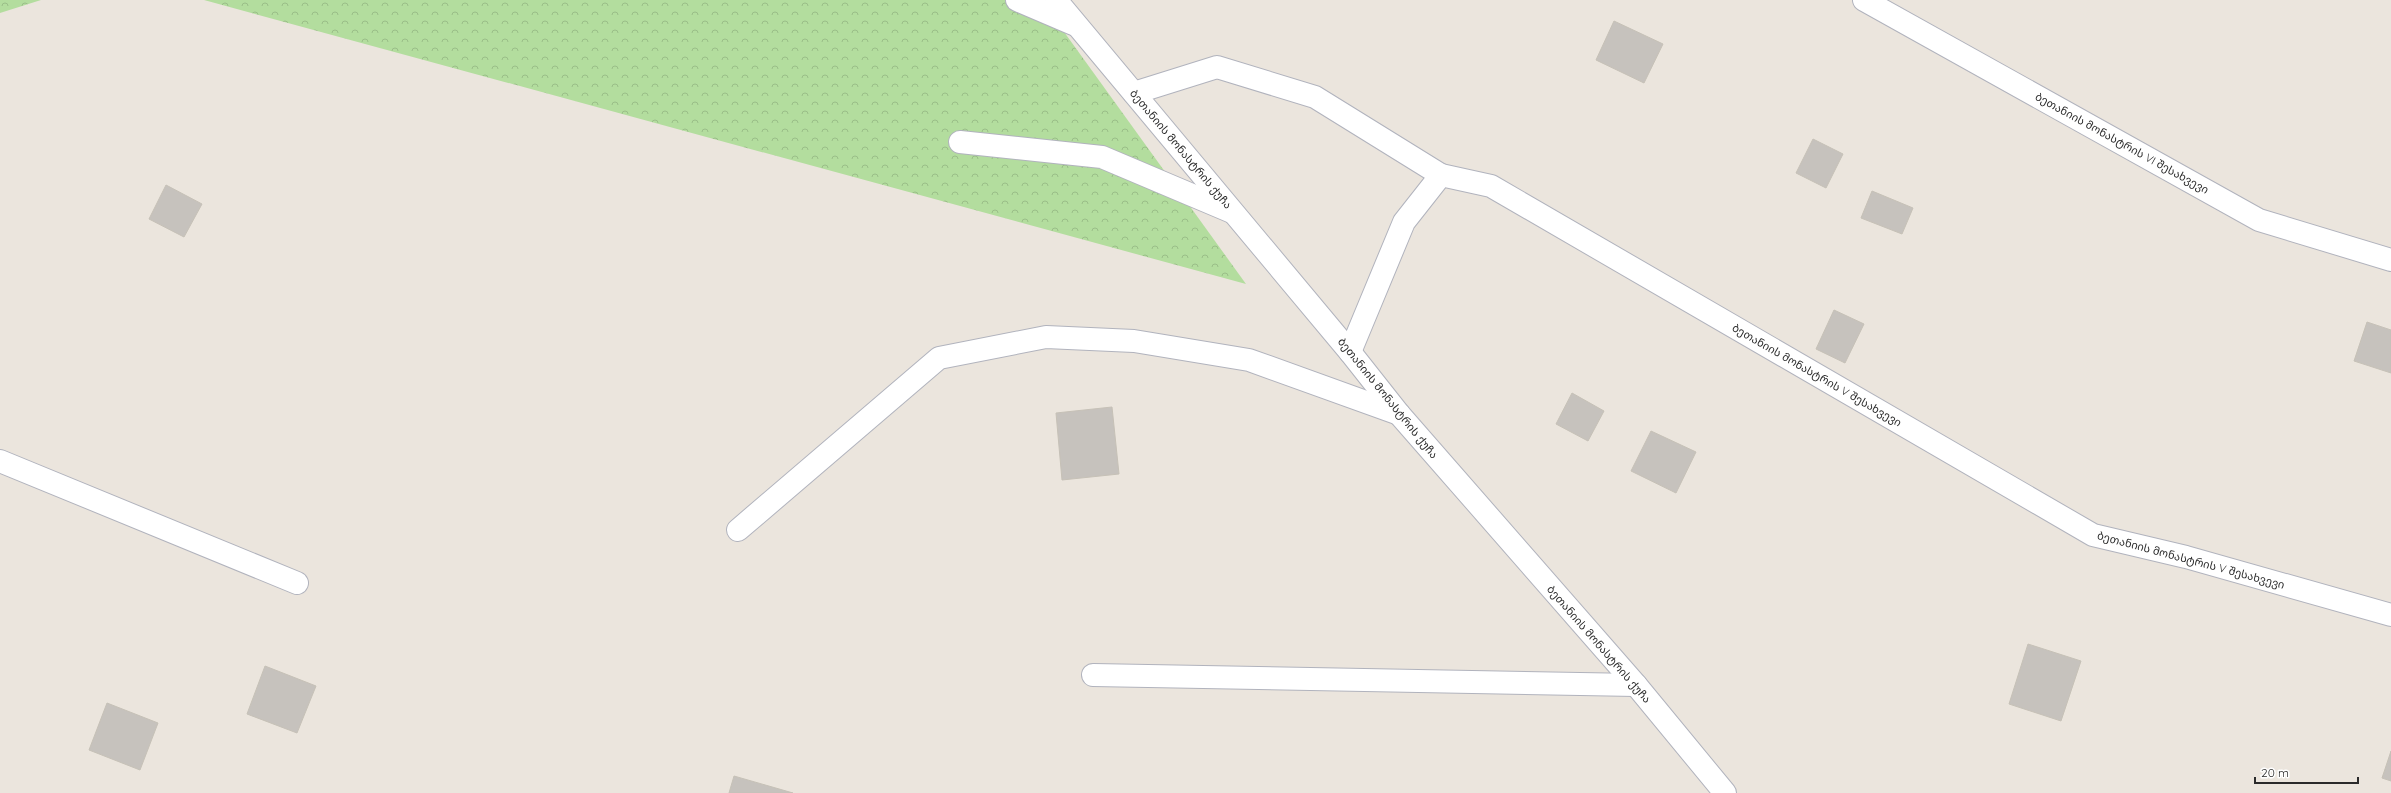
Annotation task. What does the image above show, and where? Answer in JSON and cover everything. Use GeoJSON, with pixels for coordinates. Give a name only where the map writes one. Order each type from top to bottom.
{"type":"FeatureCollection","features":[{"type":"Feature","properties":{"kind":"street"},"geometry":{"type":"LineString","coordinates":[[1017,0],[1080,27]]}},
{"type":"Feature","properties":{"kind":"street","name":"ბეთანიის მონასტრის ქუჩა"},"geometry":{"type":"LineString","coordinates":[[1056,0],[1350,352],[1399,414],[1636,685],[1725,793]]}},
{"type":"Feature","properties":{"kind":"street","name":"ბეთანიის მონასტრის VI შესახვევი"},"geometry":{"type":"LineString","coordinates":[[1864,0],[2259,220],[2391,260]]}},
{"type":"Feature","properties":{"kind":"street","name":"ბეთანიის მონასტრის V შესახვევი"},"geometry":{"type":"LineString","coordinates":[[1134,93],[1218,67],[1315,97],[1441,175],[1491,186],[2093,535],[2186,557],[2391,615]]}},
{"type":"Feature","properties":{"kind":"street"},"geometry":{"type":"LineString","coordinates":[[960,142],[1102,157],[1234,213]]}},
{"type":"Feature","properties":{"kind":"street"},"geometry":{"type":"LineString","coordinates":[[1350,352],[1404,222],[1441,175]]}},
{"type":"Feature","properties":{"kind":"street"},"geometry":{"type":"LineString","coordinates":[[738,530],[939,358],[1046,337],[1134,341],[1249,360],[1399,414]]}},
{"type":"Feature","properties":{"kind":"street"},"geometry":{"type":"LineString","coordinates":[[0,461],[297,583]]}},
{"type":"Feature","properties":{"kind":"street"},"geometry":{"type":"LineString","coordinates":[[1093,675],[1636,685]]}},
{"type":"Feature","properties":{"kind":"green space"},"geometry":{"type":"Polygon","coordinates":[[[0,0],[41,0],[0,13],[0,0]]]}},
{"type":"Feature","properties":{"kind":"green space"},"geometry":{"type":"Polygon","coordinates":[[[204,0],[1041,0],[1246,284],[204,0]]]}},
{"type":"Feature","properties":{"kind":"building"},"geometry":{"type":"Polygon","coordinates":[[[1614,21],[1663,44],[1644,83],[1596,60],[1614,21]]]}},
{"type":"Feature","properties":{"kind":"building"},"geometry":{"type":"Polygon","coordinates":[[[1813,139],[1843,154],[1826,188],[1796,173],[1813,139]]]}},
{"type":"Feature","properties":{"kind":"building"},"geometry":{"type":"Polygon","coordinates":[[[166,185],[202,204],[184,237],[149,219],[166,185]]]}},
{"type":"Feature","properties":{"kind":"building"},"geometry":{"type":"Polygon","coordinates":[[[1872,191],[1913,208],[1902,234],[1861,218],[1872,191]]]}},
{"type":"Feature","properties":{"kind":"building"},"geometry":{"type":"Polygon","coordinates":[[[1834,310],[1864,324],[1845,363],[1816,349],[1834,310]]]}},
{"type":"Feature","properties":{"kind":"building"},"geometry":{"type":"Polygon","coordinates":[[[2367,322],[2391,330],[2391,373],[2354,361],[2367,322]]]}},
{"type":"Feature","properties":{"kind":"building"},"geometry":{"type":"Polygon","coordinates":[[[1572,393],[1604,411],[1588,441],[1556,424],[1572,393]]]}},
{"type":"Feature","properties":{"kind":"building"},"geometry":{"type":"Polygon","coordinates":[[[1112,407],[1119,474],[1062,480],[1056,413],[1112,407]]]}},
{"type":"Feature","properties":{"kind":"building"},"geometry":{"type":"Polygon","coordinates":[[[1651,431],[1696,452],[1676,493],[1631,471],[1651,431]]]}},
{"type":"Feature","properties":{"kind":"building"},"geometry":{"type":"Polygon","coordinates":[[[2028,644],[2081,661],[2061,721],[2009,704],[2028,644]]]}},
{"type":"Feature","properties":{"kind":"building"},"geometry":{"type":"Polygon","coordinates":[[[265,666],[316,686],[297,733],[247,714],[265,666]]]}},
{"type":"Feature","properties":{"kind":"building"},"geometry":{"type":"Polygon","coordinates":[[[107,703],[158,723],[140,770],[89,750],[107,703]]]}},
{"type":"Feature","properties":{"kind":"building"},"geometry":{"type":"Polygon","coordinates":[[[2391,751],[2391,781],[2382,778],[2391,751]]]}},
{"type":"Feature","properties":{"kind":"building"},"geometry":{"type":"Polygon","coordinates":[[[734,776],[793,793],[729,793],[734,776]]]}}]}
